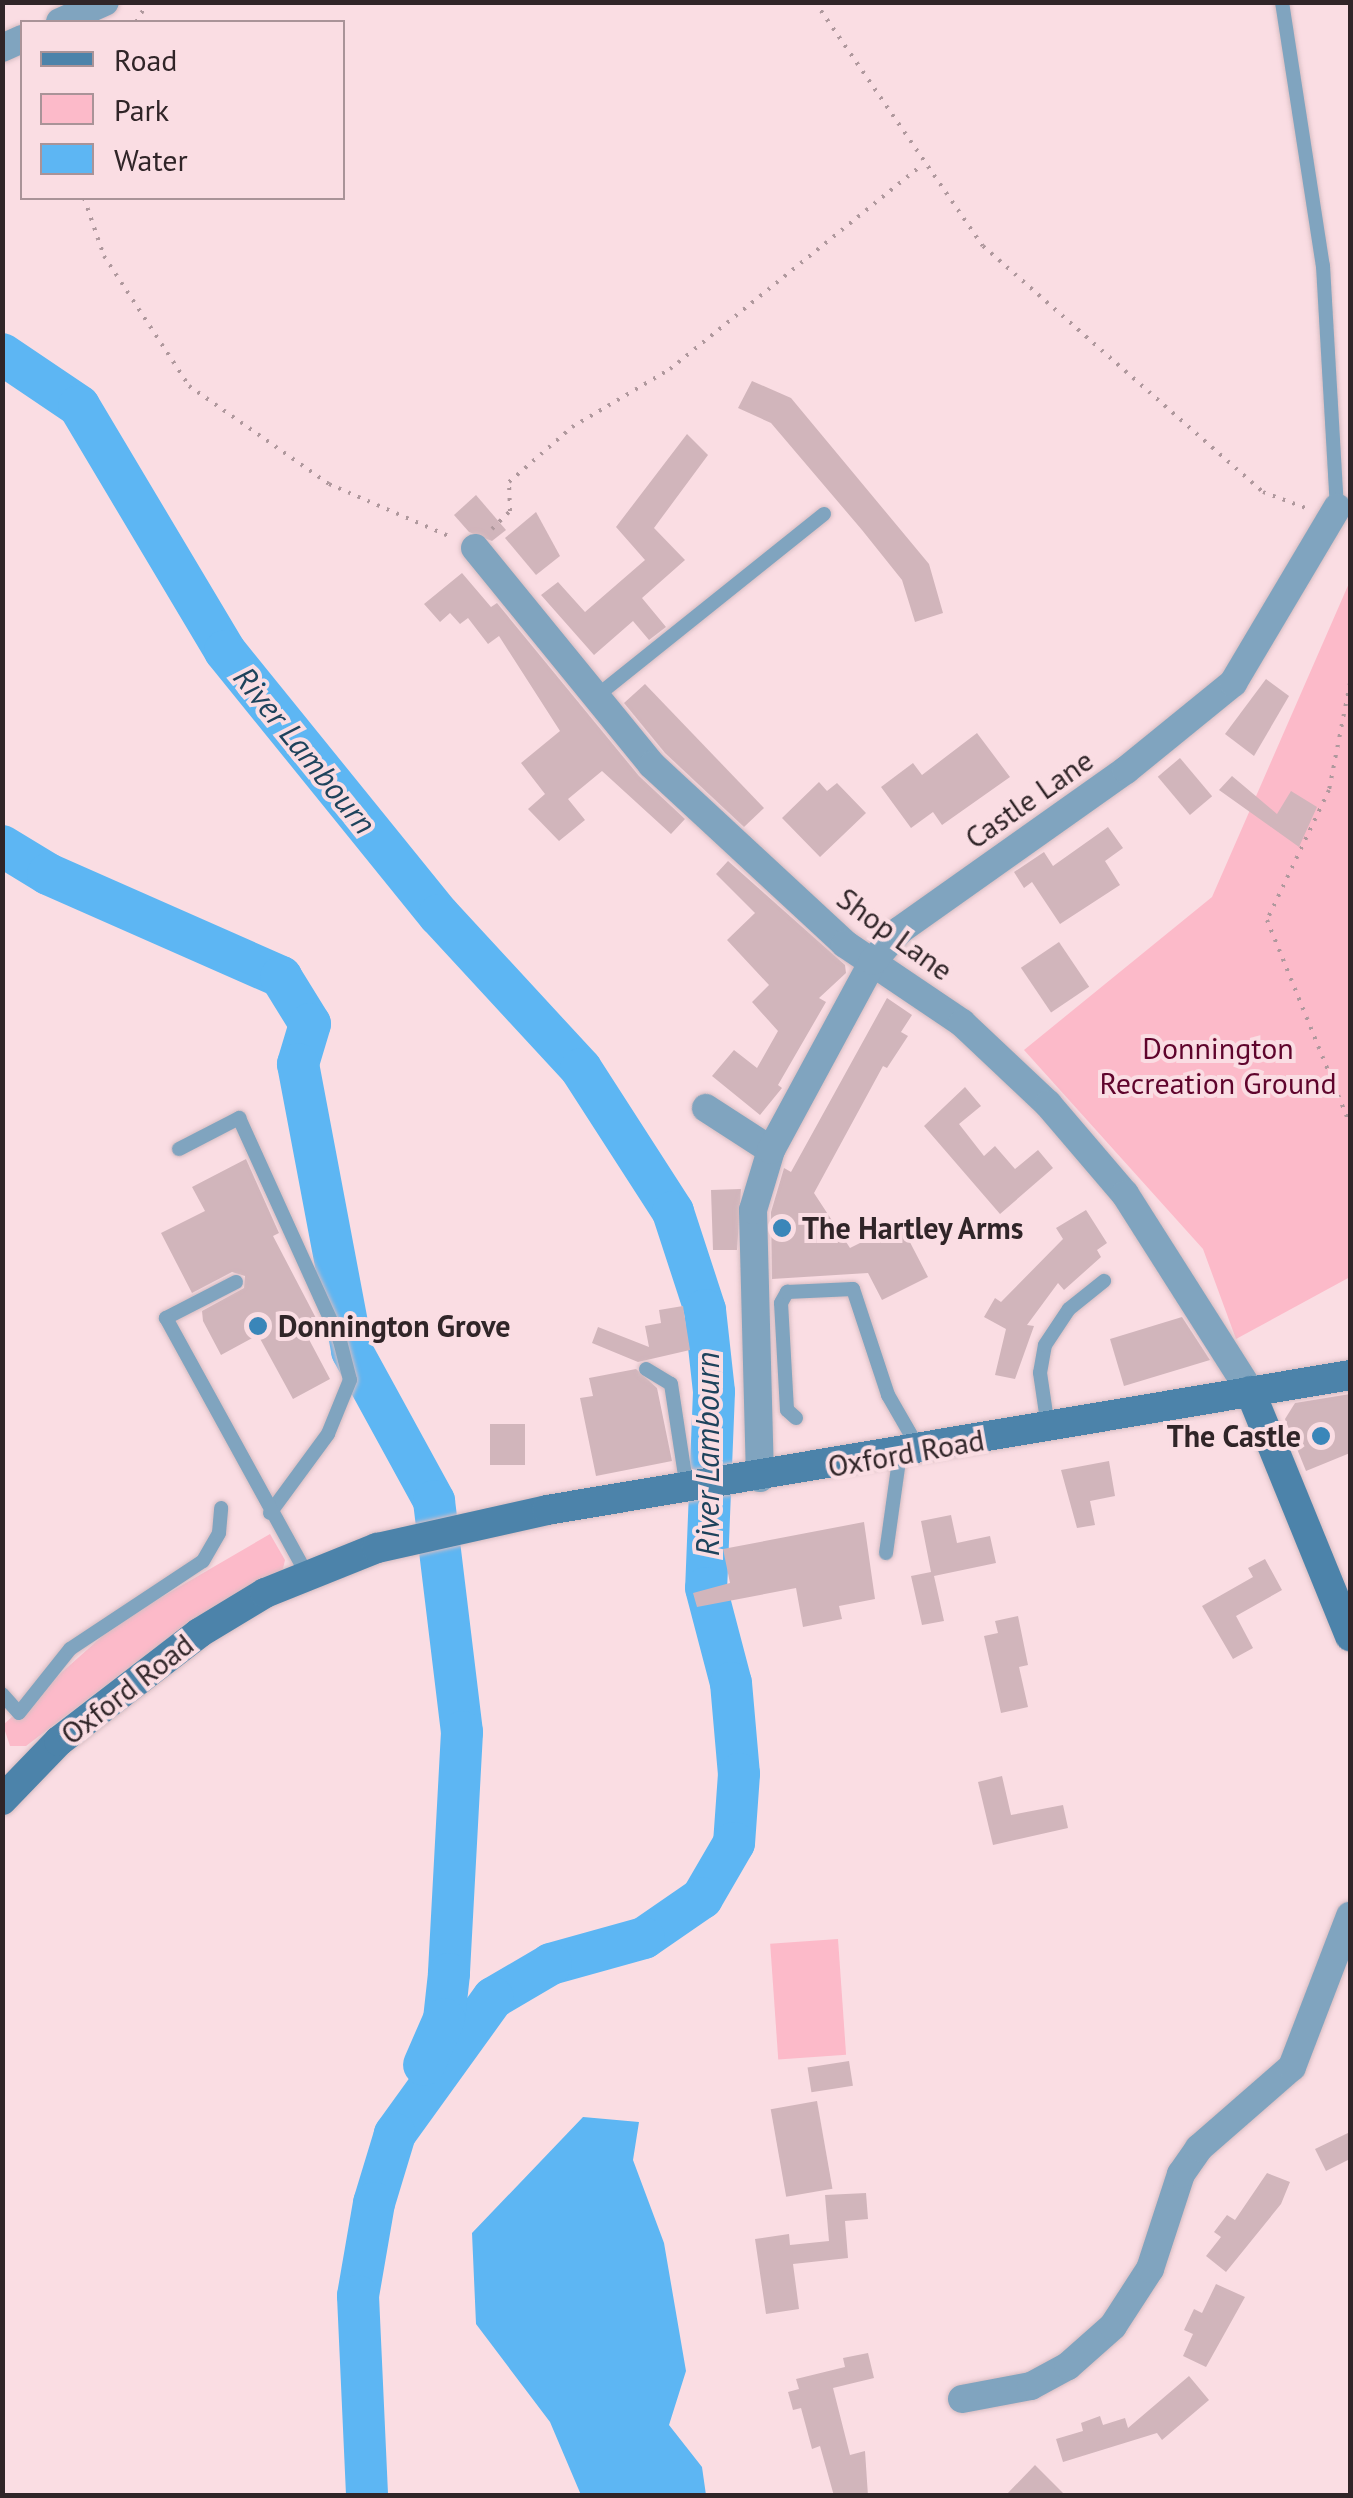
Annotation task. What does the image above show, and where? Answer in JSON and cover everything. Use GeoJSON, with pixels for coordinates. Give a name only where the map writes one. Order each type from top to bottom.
{"type":"FeatureCollection","features":[{"type":"Feature","properties":{"kind":"main road","name":"Oxford Road"},"geometry":{"type":"LineString","coordinates":[[5,1788],[93,1712],[199,1633],[307,1574],[376,1548],[461,1528],[1350,1375]]}},
{"type":"Feature","properties":{"kind":"main road"},"geometry":{"type":"LineString","coordinates":[[1250,1390],[1350,1636]]}},
{"type":"Feature","properties":{"kind":"street"},"geometry":{"type":"LineString","coordinates":[[72,14],[105,2]]}},
{"type":"Feature","properties":{"kind":"street","name":"Castle Lane"},"geometry":{"type":"LineString","coordinates":[[744,1481],[752,1210],[771,1150],[873,961],[900,930],[1126,770],[1233,683],[1337,508]]}},
{"type":"Feature","properties":{"kind":"street","name":"Shop Lane"},"geometry":{"type":"LineString","coordinates":[[474,548],[592,699],[707,816],[846,944],[1002,1055],[1048,1104],[1125,1194],[1250,1390]]}},
{"type":"Feature","properties":{"kind":"street"},"geometry":{"type":"LineString","coordinates":[[706,1108],[771,1150]]}},
{"type":"Feature","properties":{"kind":"street"},"geometry":{"type":"LineString","coordinates":[[962,2400],[1031,2386],[1068,2366],[1113,2326],[1150,2269],[1180,2174],[1199,2148],[1292,2066],[1350,1916]]}},
{"type":"Feature","properties":{"kind":"lane"},"geometry":{"type":"LineString","coordinates":[[1282,2],[1323,266],[1337,508]]}},
{"type":"Feature","properties":{"kind":"lane"},"geometry":{"type":"LineString","coordinates":[[592,699],[824,514]]}},
{"type":"Feature","properties":{"kind":"lane"},"geometry":{"type":"LineString","coordinates":[[179,1149],[239,1118],[340,1341],[350,1380],[328,1434],[270,1513]]}},
{"type":"Feature","properties":{"kind":"lane"},"geometry":{"type":"LineString","coordinates":[[1048,1428],[1040,1373],[1045,1345],[1069,1309],[1104,1280]]}},
{"type":"Feature","properties":{"kind":"lane"},"geometry":{"type":"LineString","coordinates":[[236,1282],[166,1318],[307,1574]]}},
{"type":"Feature","properties":{"kind":"lane"},"geometry":{"type":"LineString","coordinates":[[796,1418],[787,1410],[780,1303],[787,1292],[852,1289],[910,1452],[886,1554]]}},
{"type":"Feature","properties":{"kind":"lane"},"geometry":{"type":"LineString","coordinates":[[646,1369],[670,1384],[692,1489]]}},
{"type":"Feature","properties":{"kind":"lane"},"geometry":{"type":"LineString","coordinates":[[2,1694],[19,1713],[70,1648],[203,1562],[219,1534],[221,1508]]}},
{"type":"Feature","properties":{"kind":"path"},"geometry":{"type":"LineString","coordinates":[[815,2],[922,165],[983,246],[1263,492],[1314,511],[1337,508]]}},
{"type":"Feature","properties":{"kind":"path"},"geometry":{"type":"LineString","coordinates":[[85,200],[104,256],[189,386],[328,484],[474,548],[510,510],[509,482],[572,427],[670,369],[922,165]]}},
{"type":"Feature","properties":{"kind":"path"},"geometry":{"type":"LineString","coordinates":[[1350,683],[1329,790],[1268,920],[1350,1124]]}},
{"type":"Feature","properties":{"kind":"green space","name":"Donnington Recreation Ground"},"geometry":{"type":"Polygon","coordinates":[[[1350,581],[1350,1277],[1236,1339],[1203,1249],[1024,1050],[1212,897],[1350,581]]]}},
{"type":"Feature","properties":{"kind":"green space"},"geometry":{"type":"Polygon","coordinates":[[[270,1534],[285,1560],[282,1573],[159,1645],[26,1746],[10,1746],[3,1725],[117,1623],[270,1534]]]}},
{"type":"Feature","properties":{"kind":"green space"},"geometry":{"type":"Polygon","coordinates":[[[838,1939],[846,2055],[778,2059],[770,1944],[838,1939]]]}},
{"type":"Feature","properties":{"kind":"water"},"geometry":{"type":"Polygon","coordinates":[[[583,2117],[639,2122],[633,2160],[664,2243],[686,2371],[669,2425],[702,2467],[706,2495],[581,2495],[550,2422],[476,2324],[472,2233],[583,2117]]]}},
{"type":"Feature","properties":{"kind":"building"},"geometry":{"type":"Polygon","coordinates":[[[752,381],[791,398],[929,564],[943,613],[915,622],[902,580],[862,530],[771,423],[738,408],[752,381]]]}},
{"type":"Feature","properties":{"kind":"building"},"geometry":{"type":"Polygon","coordinates":[[[687,434],[708,455],[654,528],[685,560],[642,598],[666,627],[649,640],[633,621],[594,655],[541,595],[558,582],[585,612],[645,560],[616,527],[687,434]]]}},
{"type":"Feature","properties":{"kind":"building"},"geometry":{"type":"Polygon","coordinates":[[[476,495],[506,530],[492,541],[469,532],[454,515],[476,495]]]}},
{"type":"Feature","properties":{"kind":"building"},"geometry":{"type":"Polygon","coordinates":[[[536,512],[560,556],[536,575],[505,538],[536,512]]]}},
{"type":"Feature","properties":{"kind":"building"},"geometry":{"type":"Polygon","coordinates":[[[462,573],[491,607],[497,603],[639,776],[685,819],[671,834],[602,771],[568,799],[585,820],[559,841],[528,809],[545,794],[521,763],[560,731],[499,636],[488,644],[468,618],[460,624],[450,613],[440,622],[424,604],[462,573]]]}},
{"type":"Feature","properties":{"kind":"building"},"geometry":{"type":"Polygon","coordinates":[[[1266,679],[1289,696],[1254,756],[1225,734],[1266,679]]]}},
{"type":"Feature","properties":{"kind":"building"},"geometry":{"type":"Polygon","coordinates":[[[645,684],[764,808],[744,827],[665,753],[624,703],[645,684]]]}},
{"type":"Feature","properties":{"kind":"building"},"geometry":{"type":"Polygon","coordinates":[[[977,733],[1010,777],[942,825],[933,812],[911,828],[881,787],[913,763],[922,775],[977,733]]]}},
{"type":"Feature","properties":{"kind":"building"},"geometry":{"type":"Polygon","coordinates":[[[1180,758],[1212,796],[1190,815],[1158,777],[1180,758]]]}},
{"type":"Feature","properties":{"kind":"building"},"geometry":{"type":"Polygon","coordinates":[[[1232,776],[1277,814],[1291,791],[1317,807],[1299,847],[1219,790],[1232,776]]]}},
{"type":"Feature","properties":{"kind":"building"},"geometry":{"type":"Polygon","coordinates":[[[819,782],[827,791],[837,783],[866,813],[820,857],[782,818],[819,782]]]}},
{"type":"Feature","properties":{"kind":"building"},"geometry":{"type":"Polygon","coordinates":[[[1108,827],[1123,848],[1105,861],[1120,885],[1060,924],[1032,882],[1024,888],[1014,872],[1044,852],[1053,866],[1108,827]]]}},
{"type":"Feature","properties":{"kind":"building"},"geometry":{"type":"Polygon","coordinates":[[[728,861],[845,965],[846,973],[819,998],[826,1002],[778,1085],[782,1088],[760,1115],[712,1076],[734,1050],[757,1068],[778,1031],[752,1002],[769,985],[727,940],[755,913],[716,874],[728,861]]]}},
{"type":"Feature","properties":{"kind":"building"},"geometry":{"type":"Polygon","coordinates":[[[1059,942],[1089,987],[1051,1012],[1021,968],[1059,942]]]}},
{"type":"Feature","properties":{"kind":"building"},"geometry":{"type":"Polygon","coordinates":[[[887,998],[912,1015],[901,1032],[908,1036],[887,1068],[883,1066],[814,1193],[850,1248],[900,1223],[928,1277],[882,1300],[868,1273],[772,1279],[771,1212],[784,1168],[791,1172],[887,998]]]}},
{"type":"Feature","properties":{"kind":"building"},"geometry":{"type":"Polygon","coordinates":[[[965,1087],[981,1106],[959,1124],[984,1156],[995,1146],[1015,1169],[1038,1150],[1053,1168],[1000,1214],[924,1126],[965,1087]]]}},
{"type":"Feature","properties":{"kind":"building"},"geometry":{"type":"Polygon","coordinates":[[[246,1159],[279,1233],[273,1236],[318,1322],[304,1330],[330,1379],[293,1399],[258,1335],[221,1355],[203,1321],[202,1311],[244,1288],[245,1276],[232,1272],[192,1293],[161,1233],[205,1211],[192,1187],[246,1159]]]}},
{"type":"Feature","properties":{"kind":"building"},"geometry":{"type":"Polygon","coordinates":[[[741,1189],[737,1250],[713,1250],[711,1190],[741,1189]]]}},
{"type":"Feature","properties":{"kind":"building"},"geometry":{"type":"Polygon","coordinates":[[[1086,1210],[1107,1243],[1097,1250],[1101,1257],[1064,1290],[1058,1283],[1027,1325],[1034,1326],[1015,1379],[995,1375],[1006,1329],[984,1317],[995,1298],[1001,1302],[1063,1239],[1056,1228],[1086,1210]]]}},
{"type":"Feature","properties":{"kind":"building"},"geometry":{"type":"Polygon","coordinates":[[[683,1306],[690,1350],[638,1362],[592,1343],[598,1327],[649,1347],[645,1326],[661,1323],[659,1310],[683,1306]]]}},
{"type":"Feature","properties":{"kind":"building"},"geometry":{"type":"Polygon","coordinates":[[[1182,1317],[1210,1360],[1124,1386],[1110,1339],[1182,1317]]]}},
{"type":"Feature","properties":{"kind":"building"},"geometry":{"type":"Polygon","coordinates":[[[636,1369],[657,1388],[672,1461],[596,1476],[580,1398],[593,1396],[589,1378],[636,1369]]]}},
{"type":"Feature","properties":{"kind":"building","name":"The Castle"},"geometry":{"type":"Polygon","coordinates":[[[1350,1394],[1350,1453],[1306,1471],[1285,1419],[1295,1403],[1350,1394]]]}},
{"type":"Feature","properties":{"kind":"building"},"geometry":{"type":"Polygon","coordinates":[[[490,1424],[525,1424],[525,1465],[490,1465],[490,1424]]]}},
{"type":"Feature","properties":{"kind":"building"},"geometry":{"type":"Polygon","coordinates":[[[1109,1461],[1115,1496],[1090,1501],[1095,1525],[1077,1528],[1061,1470],[1109,1461]]]}},
{"type":"Feature","properties":{"kind":"building"},"geometry":{"type":"Polygon","coordinates":[[[951,1515],[957,1543],[990,1536],[996,1563],[934,1576],[944,1621],[922,1625],[911,1576],[931,1572],[921,1521],[951,1515]]]}},
{"type":"Feature","properties":{"kind":"building"},"geometry":{"type":"Polygon","coordinates":[[[864,1522],[875,1599],[839,1606],[842,1619],[803,1627],[796,1588],[697,1607],[693,1593],[730,1583],[723,1549],[864,1522]]]}},
{"type":"Feature","properties":{"kind":"building"},"geometry":{"type":"Polygon","coordinates":[[[1265,1559],[1282,1590],[1236,1616],[1253,1648],[1233,1659],[1202,1606],[1253,1577],[1248,1568],[1265,1559]]]}},
{"type":"Feature","properties":{"kind":"building"},"geometry":{"type":"Polygon","coordinates":[[[1018,1616],[1028,1665],[1019,1667],[1028,1707],[1001,1713],[984,1636],[998,1633],[995,1621],[1018,1616]]]}},
{"type":"Feature","properties":{"kind":"building"},"geometry":{"type":"Polygon","coordinates":[[[1002,1776],[1011,1815],[1063,1805],[1068,1828],[993,1845],[978,1782],[1002,1776]]]}},
{"type":"Feature","properties":{"kind":"building"},"geometry":{"type":"Polygon","coordinates":[[[849,2061],[853,2086],[811,2092],[808,2068],[849,2061]]]}},
{"type":"Feature","properties":{"kind":"building"},"geometry":{"type":"Polygon","coordinates":[[[817,2101],[832,2189],[786,2197],[771,2109],[817,2101]]]}},
{"type":"Feature","properties":{"kind":"building"},"geometry":{"type":"Polygon","coordinates":[[[1350,2132],[1350,2159],[1326,2171],[1315,2149],[1350,2132]]]}},
{"type":"Feature","properties":{"kind":"building"},"geometry":{"type":"Polygon","coordinates":[[[1267,2173],[1290,2182],[1281,2204],[1226,2272],[1206,2256],[1221,2237],[1214,2232],[1227,2215],[1235,2220],[1267,2173]]]}},
{"type":"Feature","properties":{"kind":"building"},"geometry":{"type":"Polygon","coordinates":[[[866,2193],[868,2219],[845,2221],[848,2258],[793,2264],[799,2309],[766,2314],[755,2239],[789,2234],[790,2245],[829,2241],[825,2195],[866,2193]]]}},
{"type":"Feature","properties":{"kind":"building"},"geometry":{"type":"Polygon","coordinates":[[[1216,2284],[1245,2297],[1206,2367],[1183,2356],[1193,2334],[1184,2330],[1194,2309],[1202,2313],[1216,2284]]]}},
{"type":"Feature","properties":{"kind":"building"},"geometry":{"type":"Polygon","coordinates":[[[868,2353],[874,2378],[833,2388],[850,2455],[865,2451],[868,2496],[834,2496],[820,2446],[812,2449],[801,2408],[793,2410],[788,2392],[799,2389],[796,2379],[845,2367],[843,2358],[868,2353]]]}},
{"type":"Feature","properties":{"kind":"building"},"geometry":{"type":"Polygon","coordinates":[[[1189,2376],[1209,2400],[1162,2440],[1157,2433],[1063,2462],[1056,2439],[1083,2431],[1081,2423],[1100,2416],[1103,2425],[1125,2418],[1128,2428],[1189,2376]]]}},
{"type":"Feature","properties":{"kind":"building"},"geometry":{"type":"Polygon","coordinates":[[[1035,2465],[1066,2496],[1005,2496],[1035,2465]]]}},
{"type":"Feature","properties":{"kind":"waterway","name":"River Lambourn"},"geometry":{"type":"LineString","coordinates":[[2,354],[79,406],[225,651],[439,915],[581,1069],[673,1212],[705,1310],[714,1392],[706,1588],[731,1683],[739,1774],[734,1843],[702,1898],[644,1938],[551,1964],[493,1998],[395,2134],[374,2203],[358,2296],[367,2496]]}},
{"type":"Feature","properties":{"kind":"waterway"},"geometry":{"type":"LineString","coordinates":[[2,846],[48,874],[281,977],[310,1024],[298,1064],[352,1351],[434,1501],[462,1732],[444,2019],[424,2065]]}},
{"type":"Feature","properties":{"kind":"place","name":"The Hartley Arms"},"geometry":{"type":"Point","coordinates":[782,1228]}},
{"type":"Feature","properties":{"kind":"place","name":"Donnington Grove"},"geometry":{"type":"Point","coordinates":[258,1326]}},
{"type":"Feature","properties":{"kind":"place","name":"The Castle"},"geometry":{"type":"Point","coordinates":[1321,1436]}}]}
